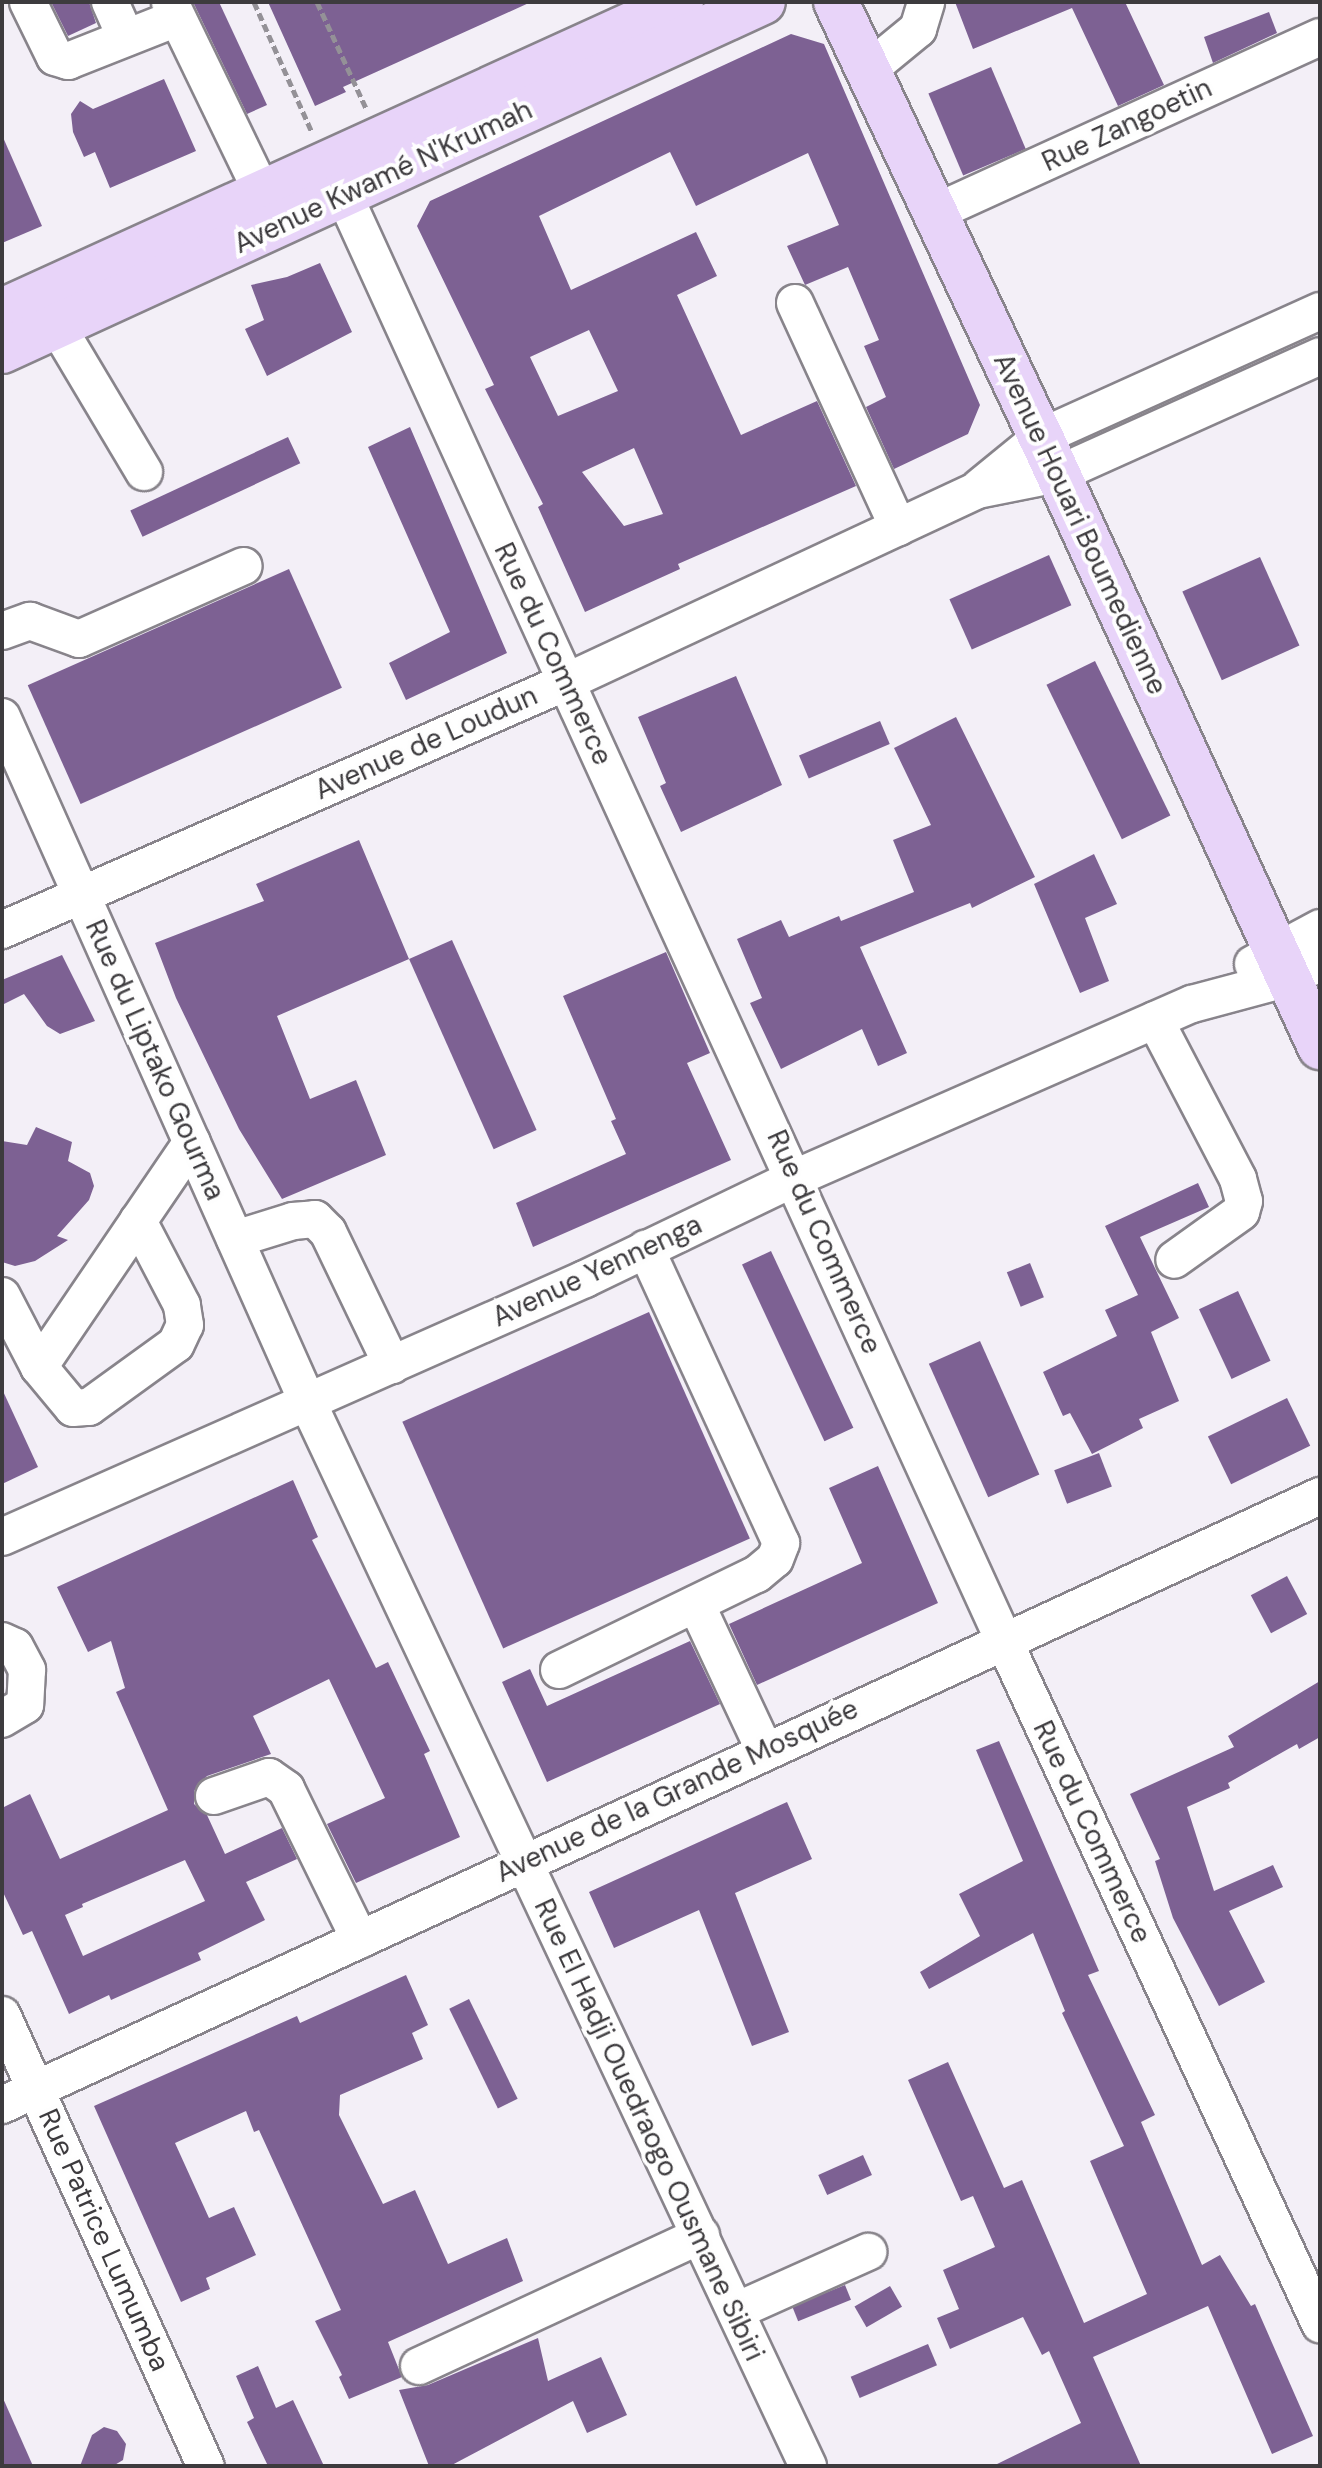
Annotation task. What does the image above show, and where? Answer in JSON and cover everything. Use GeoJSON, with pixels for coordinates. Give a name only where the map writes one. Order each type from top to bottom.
{"type":"FeatureCollection","features":[{"type":"Feature","properties":{"kind":"main road","name":"Avenue Kwamé N'Krumah"},"geometry":{"type":"LineString","coordinates":[[2,311],[262,192],[336,178],[379,138],[681,2]]}},
{"type":"Feature","properties":{"kind":"main road","name":"Avenue Kwamé N'Krumah"},"geometry":{"type":"LineString","coordinates":[[2,351],[57,326],[336,178],[763,2]]}},
{"type":"Feature","properties":{"kind":"main road","name":"Avenue Houari Boumedienne"},"geometry":{"type":"LineString","coordinates":[[836,2],[1050,456],[1295,963],[1320,1047]]}},
{"type":"Feature","properties":{"kind":"street"},"geometry":{"type":"LineString","coordinates":[[28,2],[55,57],[68,61],[126,38],[173,10],[262,192]]}},
{"type":"Feature","properties":{"kind":"street"},"geometry":{"type":"LineString","coordinates":[[110,2],[126,38]]}},
{"type":"Feature","properties":{"kind":"street"},"geometry":{"type":"LineString","coordinates":[[868,70],[918,29],[926,2]]}},
{"type":"Feature","properties":{"kind":"street","name":"Rue Zangoetin"},"geometry":{"type":"LineString","coordinates":[[934,213],[1320,37]]}},
{"type":"Feature","properties":{"kind":"street","name":"Rue du Commerce"},"geometry":{"type":"LineString","coordinates":[[336,178],[1004,1641],[1320,2324]]}},
{"type":"Feature","properties":{"kind":"street"},"geometry":{"type":"LineString","coordinates":[[795,303],[898,527]]}},
{"type":"Feature","properties":{"kind":"street","name":"Avenue de Loudun"},"geometry":{"type":"LineString","coordinates":[[2,930],[566,682],[1050,456],[1320,311]]}},
{"type":"Feature","properties":{"kind":"street"},"geometry":{"type":"LineString","coordinates":[[57,326],[144,472]]}},
{"type":"Feature","properties":{"kind":"street","name":"Avenue de Loudun"},"geometry":{"type":"LineString","coordinates":[[1050,456],[1320,356]]}},
{"type":"Feature","properties":{"kind":"street"},"geometry":{"type":"LineString","coordinates":[[2,631],[30,621],[79,639],[244,566]]}},
{"type":"Feature","properties":{"kind":"street","name":"Rue du Liptako Gourma"},"geometry":{"type":"LineString","coordinates":[[2,717],[308,1403]]}},
{"type":"Feature","properties":{"kind":"street","name":"Avenue Yennenga"},"geometry":{"type":"LineString","coordinates":[[2,1537],[392,1365],[795,1178],[1192,1004],[1295,963],[1320,928]]}},
{"type":"Feature","properties":{"kind":"street"},"geometry":{"type":"LineString","coordinates":[[1155,1020],[1238,1179],[1244,1201],[1241,1212],[1174,1260]]}},
{"type":"Feature","properties":{"kind":"street"},"geometry":{"type":"LineString","coordinates":[[39,1367],[192,1142]]}},
{"type":"Feature","properties":{"kind":"street"},"geometry":{"type":"LineString","coordinates":[[235,1239],[293,1221],[315,1219],[328,1232],[392,1365]]}},
{"type":"Feature","properties":{"kind":"street"},"geometry":{"type":"LineString","coordinates":[[2,1296],[39,1367],[73,1408],[89,1407],[176,1344],[185,1325],[182,1305],[138,1221]]}},
{"type":"Feature","properties":{"kind":"street"},"geometry":{"type":"LineString","coordinates":[[559,1670],[757,1574],[775,1559],[781,1543],[646,1249]]}},
{"type":"Feature","properties":{"kind":"street","name":"Rue El Hadji Ouedraogo Ousmane Sibiri"},"geometry":{"type":"LineString","coordinates":[[308,1403],[808,2466]]}},
{"type":"Feature","properties":{"kind":"street","name":"Avenue de la Grande Mosquée"},"geometry":{"type":"LineString","coordinates":[[2,2105],[522,1862],[1320,1496]]}},
{"type":"Feature","properties":{"kind":"street"},"geometry":{"type":"LineString","coordinates":[[696,1604],[765,1751]]}},
{"type":"Feature","properties":{"kind":"street"},"geometry":{"type":"LineString","coordinates":[[2,1641],[15,1647],[27,1670],[25,1705],[2,1719]]}},
{"type":"Feature","properties":{"kind":"street"},"geometry":{"type":"LineString","coordinates":[[214,1796],[269,1777],[286,1789],[360,1940]]}},
{"type":"Feature","properties":{"kind":"street","name":"Rue Patrice Lumumba"},"geometry":{"type":"LineString","coordinates":[[2,2015],[206,2466]]}},
{"type":"Feature","properties":{"kind":"street"},"geometry":{"type":"LineString","coordinates":[[419,2366],[701,2235]]}},
{"type":"Feature","properties":{"kind":"street"},"geometry":{"type":"LineString","coordinates":[[736,2311],[868,2252]]}},
{"type":"Feature","properties":{"kind":"path"},"geometry":{"type":"LineString","coordinates":[[254,2],[336,178]]}},
{"type":"Feature","properties":{"kind":"path"},"geometry":{"type":"LineString","coordinates":[[317,2],[379,138]]}},
{"type":"Feature","properties":{"kind":"building"},"geometry":{"type":"Polygon","coordinates":[[[51,2],[89,2],[96,23],[68,36],[51,2]]]}},
{"type":"Feature","properties":{"kind":"building"},"geometry":{"type":"Polygon","coordinates":[[[193,2],[219,2],[267,105],[247,114],[193,2]]]}},
{"type":"Feature","properties":{"kind":"building"},"geometry":{"type":"Polygon","coordinates":[[[268,2],[531,2],[343,87],[346,92],[315,106],[268,2]]]}},
{"type":"Feature","properties":{"kind":"building"},"geometry":{"type":"Polygon","coordinates":[[[955,2],[1125,2],[1164,85],[1118,106],[1072,8],[973,49],[955,2]]]}},
{"type":"Feature","properties":{"kind":"building"},"geometry":{"type":"Polygon","coordinates":[[[1269,12],[1277,33],[1213,63],[1204,37],[1269,12]]]}},
{"type":"Feature","properties":{"kind":"building"},"geometry":{"type":"Polygon","coordinates":[[[791,34],[824,44],[980,405],[968,434],[894,469],[866,407],[886,397],[864,346],[879,340],[848,267],[805,285],[787,246],[839,225],[808,153],[696,206],[670,152],[539,216],[571,290],[696,232],[717,276],[677,295],[741,435],[817,401],[856,486],[678,564],[680,569],[585,612],[538,507],[543,504],[485,389],[494,385],[417,226],[430,201],[791,34]],[[589,330],[530,357],[558,416],[618,391],[589,330]],[[634,448],[582,472],[624,526],[663,514],[634,448]]]}},
{"type":"Feature","properties":{"kind":"building"},"geometry":{"type":"Polygon","coordinates":[[[991,67],[1026,149],[963,175],[928,94],[991,67]]]}},
{"type":"Feature","properties":{"kind":"building"},"geometry":{"type":"Polygon","coordinates":[[[164,79],[196,151],[110,188],[95,152],[84,157],[73,132],[71,114],[80,101],[93,109],[164,79]]]}},
{"type":"Feature","properties":{"kind":"building"},"geometry":{"type":"Polygon","coordinates":[[[2,135],[42,226],[2,243],[2,135]]]}},
{"type":"Feature","properties":{"kind":"building"},"geometry":{"type":"Polygon","coordinates":[[[320,263],[352,332],[267,376],[245,329],[264,320],[251,285],[287,277],[320,263]]]}},
{"type":"Feature","properties":{"kind":"building"},"geometry":{"type":"Polygon","coordinates":[[[410,427],[507,653],[406,700],[389,663],[450,632],[368,447],[410,427]]]}},
{"type":"Feature","properties":{"kind":"building"},"geometry":{"type":"Polygon","coordinates":[[[288,437],[300,463],[143,537],[130,511],[288,437]]]}},
{"type":"Feature","properties":{"kind":"building"},"geometry":{"type":"Polygon","coordinates":[[[1049,555],[1071,605],[972,650],[949,599],[1049,555]]]}},
{"type":"Feature","properties":{"kind":"building"},"geometry":{"type":"Polygon","coordinates":[[[1260,557],[1299,646],[1222,680],[1182,592],[1260,557]]]}},
{"type":"Feature","properties":{"kind":"building"},"geometry":{"type":"Polygon","coordinates":[[[289,569],[342,688],[81,804],[28,685],[289,569]]]}},
{"type":"Feature","properties":{"kind":"building"},"geometry":{"type":"Polygon","coordinates":[[[1095,661],[1170,816],[1122,839],[1046,685],[1095,661]]]}},
{"type":"Feature","properties":{"kind":"building"},"geometry":{"type":"Polygon","coordinates":[[[736,676],[782,785],[681,832],[660,786],[666,783],[638,717],[736,676]]]}},
{"type":"Feature","properties":{"kind":"building"},"geometry":{"type":"Polygon","coordinates":[[[956,717],[1035,877],[972,908],[970,903],[860,947],[907,1053],[878,1066],[862,1029],[781,1069],[750,1003],[762,998],[737,939],[781,920],[789,937],[839,916],[841,921],[914,892],[893,840],[931,825],[894,748],[956,717]]]}},
{"type":"Feature","properties":{"kind":"building"},"geometry":{"type":"Polygon","coordinates":[[[880,721],[890,744],[809,778],[799,755],[880,721]]]}},
{"type":"Feature","properties":{"kind":"building"},"geometry":{"type":"Polygon","coordinates":[[[359,840],[409,959],[277,1016],[310,1099],[356,1080],[386,1155],[282,1199],[239,1129],[176,998],[155,943],[264,901],[256,884],[359,840]]]}},
{"type":"Feature","properties":{"kind":"building"},"geometry":{"type":"Polygon","coordinates":[[[1094,854],[1117,904],[1085,918],[1109,981],[1080,993],[1034,884],[1094,854]]]}},
{"type":"Feature","properties":{"kind":"building"},"geometry":{"type":"Polygon","coordinates":[[[452,940],[537,1130],[494,1149],[409,959],[452,940]]]}},
{"type":"Feature","properties":{"kind":"building"},"geometry":{"type":"Polygon","coordinates":[[[666,952],[710,1053],[687,1063],[731,1160],[533,1247],[516,1203],[626,1154],[611,1121],[616,1119],[563,996],[666,952]]]}},
{"type":"Feature","properties":{"kind":"building"},"geometry":{"type":"Polygon","coordinates":[[[62,955],[95,1021],[60,1034],[47,1026],[24,994],[2,1005],[2,980],[62,955]]]}},
{"type":"Feature","properties":{"kind":"building"},"geometry":{"type":"Polygon","coordinates":[[[36,1127],[72,1142],[68,1161],[90,1173],[94,1186],[89,1200],[57,1236],[68,1240],[35,1261],[15,1266],[2,1262],[2,1141],[27,1145],[36,1127]]]}},
{"type":"Feature","properties":{"kind":"building"},"geometry":{"type":"Polygon","coordinates":[[[1198,1183],[1209,1207],[1140,1237],[1179,1318],[1151,1332],[1179,1401],[1139,1419],[1143,1428],[1092,1454],[1070,1413],[1063,1416],[1043,1372],[1117,1336],[1105,1310],[1138,1295],[1105,1226],[1198,1183]]]}},
{"type":"Feature","properties":{"kind":"building"},"geometry":{"type":"Polygon","coordinates":[[[771,1251],[853,1428],[824,1441],[742,1265],[771,1251]]]}},
{"type":"Feature","properties":{"kind":"building"},"geometry":{"type":"Polygon","coordinates":[[[1030,1263],[1044,1297],[1021,1307],[1007,1272],[1030,1263]]]}},
{"type":"Feature","properties":{"kind":"building"},"geometry":{"type":"Polygon","coordinates":[[[1238,1291],[1271,1361],[1232,1379],[1199,1309],[1238,1291]]]}},
{"type":"Feature","properties":{"kind":"building"},"geometry":{"type":"Polygon","coordinates":[[[649,1312],[750,1539],[503,1648],[402,1422],[649,1312]]]}},
{"type":"Feature","properties":{"kind":"building"},"geometry":{"type":"Polygon","coordinates":[[[980,1341],[1039,1474],[988,1497],[929,1364],[980,1341]]]}},
{"type":"Feature","properties":{"kind":"building"},"geometry":{"type":"Polygon","coordinates":[[[2,1389],[38,1467],[2,1484],[2,1389]]]}},
{"type":"Feature","properties":{"kind":"building"},"geometry":{"type":"Polygon","coordinates":[[[1287,1398],[1310,1446],[1231,1484],[1208,1437],[1287,1398]]]}},
{"type":"Feature","properties":{"kind":"building"},"geometry":{"type":"Polygon","coordinates":[[[1099,1453],[1112,1487],[1067,1504],[1054,1470],[1099,1453]]]}},
{"type":"Feature","properties":{"kind":"building"},"geometry":{"type":"Polygon","coordinates":[[[878,1466],[938,1603],[757,1685],[729,1624],[862,1563],[829,1488],[878,1466]]]}},
{"type":"Feature","properties":{"kind":"building"},"geometry":{"type":"Polygon","coordinates":[[[293,1480],[318,1537],[312,1540],[376,1668],[388,1662],[430,1751],[424,1754],[460,1837],[356,1883],[327,1824],[385,1798],[329,1679],[253,1716],[271,1754],[207,1776],[194,1791],[194,1804],[207,1815],[225,1854],[282,1828],[297,1859],[246,1882],[265,1920],[198,1953],[201,1960],[111,2000],[109,1995],[69,2014],[32,1931],[23,1935],[2,1890],[2,1808],[30,1794],[60,1859],[168,1810],[116,1692],[125,1688],[111,1641],[88,1652],[57,1587],[293,1480]],[[185,1860],[82,1904],[83,1907],[65,1915],[83,1956],[205,1901],[185,1860]]]}},
{"type":"Feature","properties":{"kind":"building"},"geometry":{"type":"Polygon","coordinates":[[[1287,1576],[1307,1614],[1271,1633],[1251,1595],[1287,1576]]]}},
{"type":"Feature","properties":{"kind":"building"},"geometry":{"type":"Polygon","coordinates":[[[690,1641],[720,1704],[547,1782],[502,1682],[530,1669],[547,1706],[690,1641]]]}},
{"type":"Feature","properties":{"kind":"building"},"geometry":{"type":"Polygon","coordinates":[[[1320,1681],[1320,1737],[1299,1749],[1297,1744],[1228,1783],[1230,1788],[1187,1807],[1214,1891],[1273,1865],[1283,1887],[1229,1911],[1265,1982],[1219,2006],[1173,1918],[1155,1861],[1160,1859],[1130,1794],[1234,1747],[1228,1736],[1320,1681]]]}},
{"type":"Feature","properties":{"kind":"building"},"geometry":{"type":"Polygon","coordinates":[[[999,1741],[1099,1971],[1088,1975],[1155,2115],[1141,2122],[1202,2265],[1220,2255],[1251,2306],[1255,2304],[1313,2436],[1272,2454],[1208,2306],[1093,2357],[1141,2466],[993,2466],[1081,2423],[1049,2351],[1042,2355],[1023,2317],[950,2349],[937,2318],[959,2309],[943,2270],[995,2247],[973,2196],[961,2201],[908,2080],[948,2062],[1004,2188],[1022,2180],[1084,2323],[1147,2294],[1090,2161],[1124,2146],[1062,2013],[1065,2011],[1033,1933],[929,1989],[920,1972],[980,1936],[959,1894],[1023,1861],[976,1750],[999,1741]]]}},
{"type":"Feature","properties":{"kind":"building"},"geometry":{"type":"Polygon","coordinates":[[[787,1802],[812,1859],[735,1893],[789,2032],[752,2046],[699,1910],[614,1948],[589,1892],[787,1802]]]}},
{"type":"Feature","properties":{"kind":"building"},"geometry":{"type":"Polygon","coordinates":[[[406,1975],[428,2025],[412,2033],[423,2059],[340,2095],[339,2115],[383,2204],[415,2190],[448,2264],[507,2238],[523,2281],[388,2342],[402,2377],[349,2399],[339,2377],[342,2375],[315,2321],[341,2310],[259,2130],[254,2132],[246,2111],[175,2143],[209,2218],[234,2207],[256,2255],[206,2278],[210,2289],[181,2302],[94,2106],[297,2016],[300,2023],[406,1975]]]}},
{"type":"Feature","properties":{"kind":"building"},"geometry":{"type":"Polygon","coordinates":[[[469,1999],[518,2099],[498,2108],[449,2009],[469,1999]]]}},
{"type":"Feature","properties":{"kind":"building"},"geometry":{"type":"Polygon","coordinates":[[[863,2155],[872,2175],[827,2195],[818,2175],[863,2155]]]}},
{"type":"Feature","properties":{"kind":"building"},"geometry":{"type":"Polygon","coordinates":[[[845,2285],[851,2300],[798,2321],[792,2306],[845,2285]]]}},
{"type":"Feature","properties":{"kind":"building"},"geometry":{"type":"Polygon","coordinates":[[[890,2286],[902,2307],[866,2327],[854,2306],[890,2286]]]}},
{"type":"Feature","properties":{"kind":"building"},"geometry":{"type":"Polygon","coordinates":[[[538,2338],[548,2381],[601,2357],[627,2415],[587,2433],[573,2401],[450,2466],[429,2466],[399,2390],[428,2385],[538,2338]]]}},
{"type":"Feature","properties":{"kind":"building"},"geometry":{"type":"Polygon","coordinates":[[[928,2344],[937,2365],[860,2398],[851,2377],[928,2344]]]}},
{"type":"Feature","properties":{"kind":"building"},"geometry":{"type":"Polygon","coordinates":[[[258,2366],[276,2408],[293,2400],[324,2466],[268,2466],[247,2422],[254,2418],[236,2376],[258,2366]]]}},
{"type":"Feature","properties":{"kind":"building"},"geometry":{"type":"Polygon","coordinates":[[[2,2396],[33,2466],[2,2466],[2,2396]]]}},
{"type":"Feature","properties":{"kind":"building"},"geometry":{"type":"Polygon","coordinates":[[[104,2427],[117,2431],[126,2444],[123,2460],[113,2466],[80,2466],[92,2435],[104,2427]]]}}]}
